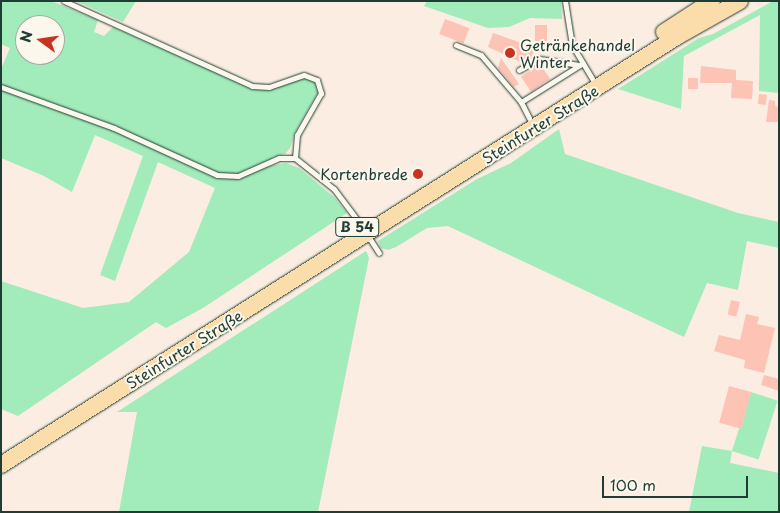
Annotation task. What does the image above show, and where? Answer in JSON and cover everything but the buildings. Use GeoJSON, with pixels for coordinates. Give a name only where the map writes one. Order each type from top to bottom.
{"type":"FeatureCollection","features":[{"type":"Feature","properties":{"kind":"main road","name":"Steinfurter Straße"},"geometry":{"type":"LineString","coordinates":[[1,465],[363,229],[529,118],[712,1]]}},
{"type":"Feature","properties":{"kind":"main road","name":"Steinfurter Straße"},"geometry":{"type":"LineString","coordinates":[[1,452],[678,36],[740,1]]}},
{"type":"Feature","properties":{"kind":"lane"},"geometry":{"type":"LineString","coordinates":[[64,1],[252,86],[269,87],[304,75],[317,80],[321,93],[298,135],[294,158]]}},
{"type":"Feature","properties":{"kind":"lane","name":"Steinfurter Straße"},"geometry":{"type":"LineString","coordinates":[[565,1],[572,45],[581,64],[592,78]]}},
{"type":"Feature","properties":{"kind":"lane"},"geometry":{"type":"LineString","coordinates":[[456,44],[481,55],[521,102],[529,118]]}},
{"type":"Feature","properties":{"kind":"lane"},"geometry":{"type":"LineString","coordinates":[[519,70],[539,59],[581,64]]}},
{"type":"Feature","properties":{"kind":"lane"},"geometry":{"type":"LineString","coordinates":[[521,102],[581,64]]}},
{"type":"Feature","properties":{"kind":"lane"},"geometry":{"type":"LineString","coordinates":[[1,87],[114,128],[218,174],[238,176],[279,158],[294,158],[334,189],[379,253]]}},
{"type":"Feature","properties":{"kind":"green space"},"geometry":{"type":"Polygon","coordinates":[[[1,1],[51,1],[98,20],[94,32],[104,36],[113,27],[251,88],[270,88],[304,77],[315,82],[318,92],[295,133],[290,148],[285,154],[273,157],[265,167],[286,163],[299,168],[334,197],[347,213],[203,308],[166,328],[156,322],[18,416],[1,409],[1,281],[83,308],[129,302],[189,252],[215,188],[158,162],[115,281],[100,275],[143,156],[95,135],[72,192],[44,176],[1,158],[1,69],[10,48],[1,44],[1,1]]]}},
{"type":"Feature","properties":{"kind":"green space"},"geometry":{"type":"Polygon","coordinates":[[[76,1],[136,1],[123,22],[76,1]]]}},
{"type":"Feature","properties":{"kind":"green space"},"geometry":{"type":"Polygon","coordinates":[[[427,1],[561,1],[562,19],[530,18],[509,27],[488,28],[424,6],[427,1]]]}},
{"type":"Feature","properties":{"kind":"green space"},"geometry":{"type":"Polygon","coordinates":[[[773,1],[779,1],[779,93],[759,91],[760,15],[684,56],[681,109],[618,89],[699,38],[713,34],[773,1]]]}},
{"type":"Feature","properties":{"kind":"green space"},"geometry":{"type":"Polygon","coordinates":[[[559,129],[565,154],[738,213],[779,222],[779,248],[747,241],[738,290],[707,283],[684,337],[448,226],[427,228],[396,247],[388,250],[381,248],[378,241],[477,179],[511,163],[559,129]]]}},
{"type":"Feature","properties":{"kind":"green space"},"geometry":{"type":"Polygon","coordinates":[[[366,251],[369,258],[318,512],[119,512],[137,412],[117,412],[366,251]]]}},
{"type":"Feature","properties":{"kind":"green space"},"geometry":{"type":"Polygon","coordinates":[[[751,392],[778,401],[758,460],[732,451],[751,392]]]}},
{"type":"Feature","properties":{"kind":"green space"},"geometry":{"type":"Polygon","coordinates":[[[702,446],[732,451],[730,463],[779,473],[779,512],[689,512],[702,446]]]}},
{"type":"Feature","properties":{"kind":"place","name":"Getränkehandel Winter"},"geometry":{"type":"Point","coordinates":[510,53]}},
{"type":"Feature","properties":{"kind":"place","name":"Kortenbrede"},"geometry":{"type":"Point","coordinates":[418,174]}}]}
